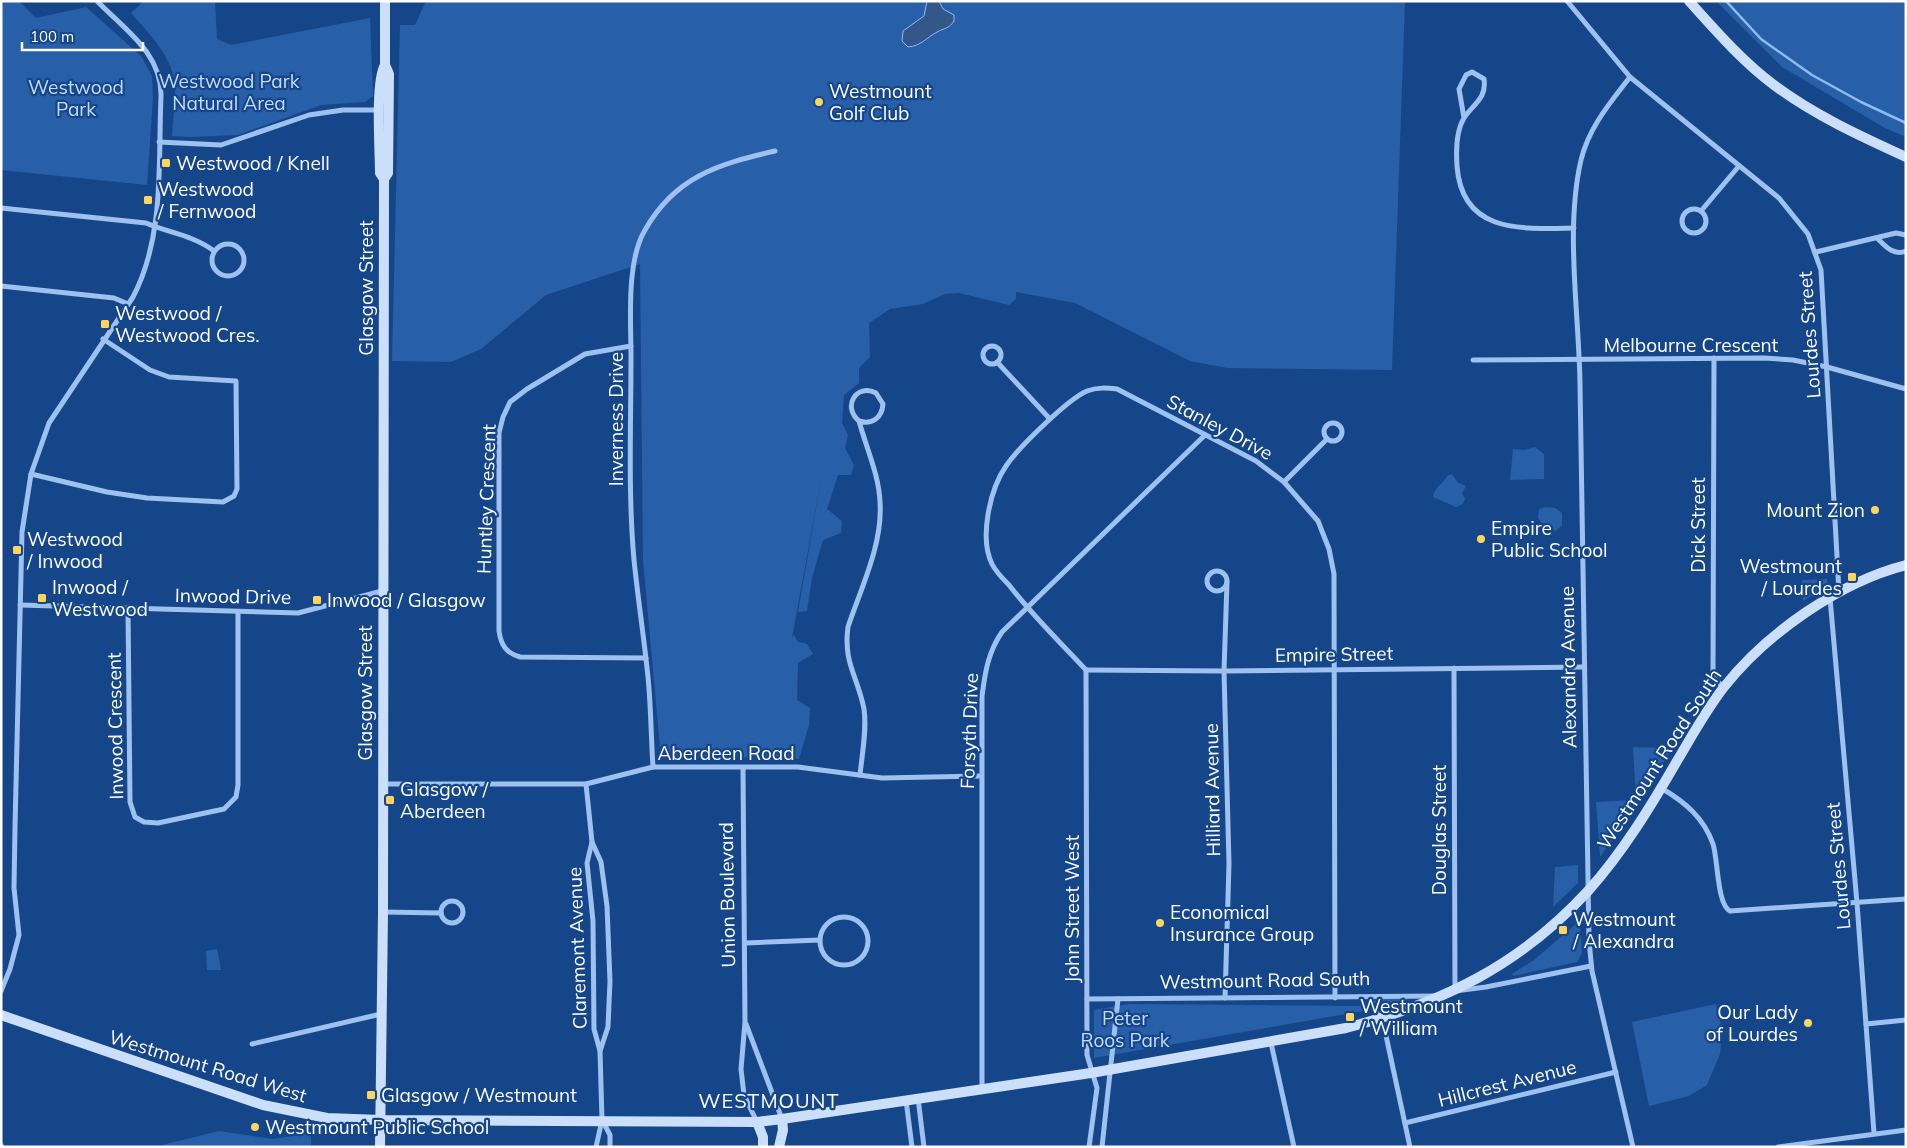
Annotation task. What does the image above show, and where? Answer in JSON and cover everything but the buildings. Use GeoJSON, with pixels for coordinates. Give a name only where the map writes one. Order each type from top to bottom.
{"type":"FeatureCollection","features":[{"type":"Feature","properties":{"kind":"main road","name":"Glasgow Street"},"geometry":{"type":"LineString","coordinates":[[380,1147],[383,912],[384,179],[380,173],[384,110],[389,74],[385,65],[385,1]]}},
{"type":"Feature","properties":{"kind":"main road"},"geometry":{"type":"LineString","coordinates":[[1689,1],[1743,59],[1775,86],[1846,130],[1906,157]]}},
{"type":"Feature","properties":{"kind":"main road","name":"Westmount Road South"},"geometry":{"type":"LineString","coordinates":[[1038,1080],[1271,1043],[1380,1019],[1443,996],[1476,981],[1527,946],[1588,890],[1612,861],[1662,788],[1723,687],[1747,661],[1788,625],[1834,595],[1906,565]]}},
{"type":"Feature","properties":{"kind":"main road","name":"Westmount Road West"},"geometry":{"type":"LineString","coordinates":[[1,1015],[263,1105],[327,1118],[380,1120],[757,1122],[1038,1080]]}},
{"type":"Feature","properties":{"kind":"main road","name":"Union Boulevard"},"geometry":{"type":"LineString","coordinates":[[779,1147],[783,1130],[782,1119]]}},
{"type":"Feature","properties":{"kind":"main road","name":"Union Boulevard"},"geometry":{"type":"LineString","coordinates":[[757,1122],[763,1137],[762,1147]]}},
{"type":"Feature","properties":{"kind":"street"},"geometry":{"type":"LineString","coordinates":[[1,991],[10,969],[19,935],[14,888],[20,605],[22,532],[31,474],[49,423],[128,304],[142,278],[150,255],[155,227],[160,75],[151,57],[133,36],[97,1]]}},
{"type":"Feature","properties":{"kind":"street","name":"Lourdes Street"},"geometry":{"type":"LineString","coordinates":[[1568,1],[1630,77],[1784,204],[1808,234],[1821,270],[1827,367],[1834,595],[1874,1133]]}},
{"type":"Feature","properties":{"kind":"street"},"geometry":{"type":"LineString","coordinates":[[1464,118],[1459,89],[1466,75],[1472,72],[1484,79],[1484,92],[1476,106],[1464,118],[1457,138],[1457,168],[1463,193],[1467,202],[1476,212],[1486,219],[1511,226],[1574,228]]}},
{"type":"Feature","properties":{"kind":"street","name":"Alexandra Avenue"},"geometry":{"type":"LineString","coordinates":[[1630,77],[1598,118],[1588,138],[1581,160],[1574,228],[1579,360],[1588,941],[1591,966],[1634,1147]]}},
{"type":"Feature","properties":{"kind":"street"},"geometry":{"type":"LineString","coordinates":[[159,142],[221,145],[309,115],[343,110],[384,110]]}},
{"type":"Feature","properties":{"kind":"street","name":"Inverness Drive"},"geometry":{"type":"LineString","coordinates":[[653,767],[646,658],[634,560],[631,482],[633,271],[639,243],[654,216],[682,185],[697,175],[737,160],[775,151]]}},
{"type":"Feature","properties":{"kind":"street"},"geometry":{"type":"LineString","coordinates":[[1702,211],[1739,166]]}},
{"type":"Feature","properties":{"kind":"street"},"geometry":{"type":"LineString","coordinates":[[1,208],[146,223],[187,235],[214,251]]}},
{"type":"Feature","properties":{"kind":"street"},"geometry":{"type":"LineString","coordinates":[[1692,209],[1702,211],[1706,223],[1703,229],[1696,233],[1687,231],[1682,224],[1685,213],[1692,209]]}},
{"type":"Feature","properties":{"kind":"street"},"geometry":{"type":"LineString","coordinates":[[1816,252],[1878,239],[1896,233],[1906,235]]}},
{"type":"Feature","properties":{"kind":"street"},"geometry":{"type":"LineString","coordinates":[[1878,239],[1888,249],[1899,253],[1906,251]]}},
{"type":"Feature","properties":{"kind":"street"},"geometry":{"type":"LineString","coordinates":[[227,244],[236,247],[243,257],[240,271],[232,276],[217,272],[212,265],[214,251],[227,244]]}},
{"type":"Feature","properties":{"kind":"street"},"geometry":{"type":"LineString","coordinates":[[1,286],[114,298],[128,304]]}},
{"type":"Feature","properties":{"kind":"street"},"geometry":{"type":"LineString","coordinates":[[31,474],[107,492],[147,498],[223,502],[234,496],[239,483],[236,381],[169,377],[150,370],[103,339]]}},
{"type":"Feature","properties":{"kind":"street","name":"Huntley Crescent"},"geometry":{"type":"LineString","coordinates":[[631,346],[586,354],[526,389],[510,402],[503,417],[499,433],[498,631],[501,643],[507,651],[520,657],[646,658]]}},
{"type":"Feature","properties":{"kind":"street","name":"Melbourne Crescent"},"geometry":{"type":"LineString","coordinates":[[1473,360],[1714,358],[1792,360],[1827,367],[1906,389]]}},
{"type":"Feature","properties":{"kind":"street","name":"Dick Street"},"geometry":{"type":"LineString","coordinates":[[1714,358],[1713,677],[1723,687]]}},
{"type":"Feature","properties":{"kind":"street"},"geometry":{"type":"LineString","coordinates":[[997,362],[1050,419]]}},
{"type":"Feature","properties":{"kind":"street","name":"Stanley Drive"},"geometry":{"type":"LineString","coordinates":[[1086,670],[1026,608],[992,564],[986,540],[989,505],[1006,466],[1050,419],[1075,398],[1088,391],[1100,388],[1117,389],[1256,461],[1284,482],[1318,520],[1329,549],[1334,574],[1335,998]]}},
{"type":"Feature","properties":{"kind":"street"},"geometry":{"type":"LineString","coordinates":[[859,421],[867,423],[880,417],[883,404],[876,393],[867,390],[853,397],[851,412],[859,421],[880,501],[879,526],[875,546],[848,627],[846,640],[846,652],[864,712],[860,775]]}},
{"type":"Feature","properties":{"kind":"street","name":"Forsyth Drive"},"geometry":{"type":"LineString","coordinates":[[982,1088],[981,776],[982,696],[986,663],[994,643],[1026,608],[1205,434]]}},
{"type":"Feature","properties":{"kind":"street"},"geometry":{"type":"LineString","coordinates":[[1284,482],[1327,439]]}},
{"type":"Feature","properties":{"kind":"street"},"geometry":{"type":"LineString","coordinates":[[1218,571],[1226,576],[1227,582],[1224,588],[1217,592],[1210,589],[1207,582],[1209,575],[1218,571]]}},
{"type":"Feature","properties":{"kind":"street","name":"Hilliard Avenue"},"geometry":{"type":"LineString","coordinates":[[1225,998],[1229,864],[1224,671],[1227,582]]}},
{"type":"Feature","properties":{"kind":"street","name":"Inwood Drive"},"geometry":{"type":"LineString","coordinates":[[20,605],[298,613],[382,591]]}},
{"type":"Feature","properties":{"kind":"street","name":"Inwood Crescent"},"geometry":{"type":"LineString","coordinates":[[128,609],[130,802],[135,817],[150,823],[224,809],[236,797],[238,785],[238,612]]}},
{"type":"Feature","properties":{"kind":"street","name":"Empire Street"},"geometry":{"type":"LineString","coordinates":[[1086,670],[1224,671],[1583,667]]}},
{"type":"Feature","properties":{"kind":"street","name":"Douglas Street"},"geometry":{"type":"LineString","coordinates":[[1454,668],[1455,991]]}},
{"type":"Feature","properties":{"kind":"street","name":"John Street West"},"geometry":{"type":"LineString","coordinates":[[1086,670],[1087,1056],[1097,1088],[1090,1147]]}},
{"type":"Feature","properties":{"kind":"street","name":"Aberdeen Road"},"geometry":{"type":"LineString","coordinates":[[383,784],[586,784],[653,767],[798,767],[882,778],[981,776]]}},
{"type":"Feature","properties":{"kind":"street","name":"Union Boulevard"},"geometry":{"type":"LineString","coordinates":[[743,768],[745,1022],[741,1070],[744,1095],[757,1122]]}},
{"type":"Feature","properties":{"kind":"street","name":"Claremont Avenue"},"geometry":{"type":"LineString","coordinates":[[586,784],[592,842],[601,862],[608,916],[610,981],[608,1027],[600,1052]]}},
{"type":"Feature","properties":{"kind":"street"},"geometry":{"type":"LineString","coordinates":[[1662,788],[1692,810],[1703,822],[1716,856],[1725,909],[1736,912],[1906,899]]}},
{"type":"Feature","properties":{"kind":"street","name":"Claremont Avenue"},"geometry":{"type":"LineString","coordinates":[[592,842],[587,863],[593,921],[594,1029],[600,1052],[602,1120],[596,1147]]}},
{"type":"Feature","properties":{"kind":"street"},"geometry":{"type":"LineString","coordinates":[[451,901],[460,904],[463,910],[461,918],[454,923],[446,922],[441,914],[444,904],[451,901]]}},
{"type":"Feature","properties":{"kind":"street"},"geometry":{"type":"LineString","coordinates":[[383,912],[441,914]]}},
{"type":"Feature","properties":{"kind":"street"},"geometry":{"type":"LineString","coordinates":[[848,917],[856,920],[864,928],[868,944],[866,953],[859,961],[843,966],[829,961],[821,949],[820,940],[822,931],[831,921],[848,917]]}},
{"type":"Feature","properties":{"kind":"street"},"geometry":{"type":"LineString","coordinates":[[745,943],[820,940]]}},
{"type":"Feature","properties":{"kind":"street","name":"Westmount Road South"},"geometry":{"type":"LineString","coordinates":[[1455,991],[1486,987],[1591,966]]}},
{"type":"Feature","properties":{"kind":"street","name":"Westmount Road South"},"geometry":{"type":"LineString","coordinates":[[1087,999],[1443,996]]}},
{"type":"Feature","properties":{"kind":"street"},"geometry":{"type":"LineString","coordinates":[[1370,998],[1380,1019],[1410,1147]]}},
{"type":"Feature","properties":{"kind":"street"},"geometry":{"type":"LineString","coordinates":[[1102,1147],[1118,999]]}},
{"type":"Feature","properties":{"kind":"street"},"geometry":{"type":"LineString","coordinates":[[252,1044],[382,1014]]}},
{"type":"Feature","properties":{"kind":"street"},"geometry":{"type":"LineString","coordinates":[[1866,1024],[1906,1020]]}},
{"type":"Feature","properties":{"kind":"street","name":"Union Boulevard"},"geometry":{"type":"LineString","coordinates":[[745,1022],[782,1119]]}},
{"type":"Feature","properties":{"kind":"street"},"geometry":{"type":"LineString","coordinates":[[1271,1043],[1294,1147]]}},
{"type":"Feature","properties":{"kind":"street","name":"Hillcrest Avenue"},"geometry":{"type":"LineString","coordinates":[[1405,1123],[1616,1072]]}},
{"type":"Feature","properties":{"kind":"street"},"geometry":{"type":"LineString","coordinates":[[918,1097],[924,1147]]}},
{"type":"Feature","properties":{"kind":"street"},"geometry":{"type":"LineString","coordinates":[[906,1099],[912,1147]]}},
{"type":"Feature","properties":{"kind":"street","name":"Claremont Avenue"},"geometry":{"type":"LineString","coordinates":[[602,1120],[610,1135],[610,1147]]}},
{"type":"Feature","properties":{"kind":"street"},"geometry":{"type":"LineString","coordinates":[[1778,1147],[1906,1130]]}},
{"type":"Feature","properties":{"kind":"green space","name":"Westwood Park"},"geometry":{"type":"Polygon","coordinates":[[[1,1],[19,1],[36,18],[86,7],[141,56],[152,76],[153,98],[147,185],[1,170],[1,1]]]}},
{"type":"Feature","properties":{"kind":"green space","name":"Westwood Park Natural Area"},"geometry":{"type":"Polygon","coordinates":[[[144,1],[215,1],[217,39],[231,45],[370,18],[373,96],[365,102],[321,105],[238,135],[172,136],[175,89],[171,68],[160,48],[131,13],[144,1]]]}},
{"type":"Feature","properties":{"kind":"green space"},"geometry":{"type":"Polygon","coordinates":[[[426,1],[1405,1],[1392,370],[1227,368],[1190,361],[1075,303],[1016,292],[1016,299],[1009,305],[959,293],[945,294],[923,304],[890,309],[869,323],[870,357],[859,368],[859,383],[844,395],[842,423],[848,435],[845,448],[854,465],[851,475],[838,475],[827,509],[842,521],[841,533],[823,540],[812,578],[807,611],[798,612],[821,480],[792,638],[794,635],[798,642],[807,644],[813,654],[798,663],[797,700],[810,708],[809,725],[799,759],[787,759],[785,757],[674,758],[660,747],[643,560],[640,264],[546,295],[481,349],[451,362],[392,361],[400,25],[415,25],[426,1]]]}},
{"type":"Feature","properties":{"kind":"green space"},"geometry":{"type":"Polygon","coordinates":[[[1716,1],[1906,1],[1906,137],[1885,128],[1782,67],[1716,1]]]}},
{"type":"Feature","properties":{"kind":"green space"},"geometry":{"type":"Polygon","coordinates":[[[1535,447],[1544,454],[1544,479],[1510,480],[1513,449],[1524,450],[1535,447]]]}},
{"type":"Feature","properties":{"kind":"green space"},"geometry":{"type":"Polygon","coordinates":[[[1452,474],[1458,483],[1466,486],[1462,493],[1465,499],[1463,504],[1456,507],[1433,497],[1437,488],[1447,476],[1452,474]]]}},
{"type":"Feature","properties":{"kind":"green space"},"geometry":{"type":"Polygon","coordinates":[[[1545,507],[1555,508],[1562,513],[1562,525],[1556,531],[1545,528],[1538,518],[1539,509],[1545,507]]]}},
{"type":"Feature","properties":{"kind":"green space"},"geometry":{"type":"Polygon","coordinates":[[[1827,579],[1828,586],[1803,601],[1802,580],[1827,579]]]}},
{"type":"Feature","properties":{"kind":"green space"},"geometry":{"type":"Polygon","coordinates":[[[1633,747],[1672,748],[1646,791],[1600,857],[1596,802],[1636,800],[1633,747]]]}},
{"type":"Feature","properties":{"kind":"green space"},"geometry":{"type":"Polygon","coordinates":[[[1578,865],[1578,883],[1553,907],[1555,867],[1578,865]]]}},
{"type":"Feature","properties":{"kind":"green space"},"geometry":{"type":"Polygon","coordinates":[[[1577,923],[1580,926],[1582,953],[1577,962],[1513,976],[1512,974],[1534,960],[1577,923]]]}},
{"type":"Feature","properties":{"kind":"green space"},"geometry":{"type":"Polygon","coordinates":[[[217,949],[221,970],[207,970],[206,951],[217,949]]]}},
{"type":"Feature","properties":{"kind":"green space","name":"Peter Roos Park"},"geometry":{"type":"Polygon","coordinates":[[[1382,998],[1409,999],[1386,1007],[1094,1058],[1094,1010],[1129,1004],[1359,1006],[1382,998]]]}},
{"type":"Feature","properties":{"kind":"green space"},"geometry":{"type":"Polygon","coordinates":[[[1716,1004],[1722,1030],[1720,1054],[1707,1085],[1689,1096],[1649,1106],[1632,1022],[1716,1004]]]}},
{"type":"Feature","properties":{"kind":"green space"},"geometry":{"type":"Polygon","coordinates":[[[219,1131],[273,1139],[311,1133],[311,1147],[162,1147],[162,1145],[219,1131]]]}},
{"type":"Feature","properties":{"kind":"shaded area"},"geometry":{"type":"Polygon","coordinates":[[[927,1],[939,1],[943,9],[954,15],[954,21],[948,27],[920,43],[908,47],[902,41],[903,31],[924,16],[927,1]]]}},
{"type":"Feature","properties":{"kind":"waterway"},"geometry":{"type":"LineString","coordinates":[[1726,1],[1761,39],[1812,75],[1861,102],[1906,123]]}},
{"type":"Feature","properties":{"kind":"place","name":"Westmount Golf Club"},"geometry":{"type":"Point","coordinates":[819,102]}},
{"type":"Feature","properties":{"kind":"place","name":"Westwood / Knell"},"geometry":{"type":"Point","coordinates":[166,163]}},
{"type":"Feature","properties":{"kind":"place","name":"Westwood / Fernwood"},"geometry":{"type":"Point","coordinates":[148,200]}},
{"type":"Feature","properties":{"kind":"place","name":"Westwood / Westwood Cres."},"geometry":{"type":"Point","coordinates":[105,324]}},
{"type":"Feature","properties":{"kind":"place","name":"Mount Zion"},"geometry":{"type":"Point","coordinates":[1875,510]}},
{"type":"Feature","properties":{"kind":"place","name":"Empire Public School"},"geometry":{"type":"Point","coordinates":[1481,539]}},
{"type":"Feature","properties":{"kind":"place","name":"Westwood / Inwood"},"geometry":{"type":"Point","coordinates":[17,550]}},
{"type":"Feature","properties":{"kind":"place","name":"Westmount / Lourdes"},"geometry":{"type":"Point","coordinates":[1852,577]}},
{"type":"Feature","properties":{"kind":"place","name":"Inwood / Westwood"},"geometry":{"type":"Point","coordinates":[42,598]}},
{"type":"Feature","properties":{"kind":"place","name":"Inwood / Glasgow"},"geometry":{"type":"Point","coordinates":[317,600]}},
{"type":"Feature","properties":{"kind":"place","name":"Glasgow / Aberdeen"},"geometry":{"type":"Point","coordinates":[390,800]}},
{"type":"Feature","properties":{"kind":"place","name":"Economical Insurance Group"},"geometry":{"type":"Point","coordinates":[1160,923]}},
{"type":"Feature","properties":{"kind":"place","name":"Westmount / Alexandra"},"geometry":{"type":"Point","coordinates":[1563,930]}},
{"type":"Feature","properties":{"kind":"place","name":"Westmount / William"},"geometry":{"type":"Point","coordinates":[1350,1017]}},
{"type":"Feature","properties":{"kind":"place","name":"Our Lady of Lourdes"},"geometry":{"type":"Point","coordinates":[1808,1023]}},
{"type":"Feature","properties":{"kind":"place","name":"Glasgow / Westmount"},"geometry":{"type":"Point","coordinates":[371,1095]}},
{"type":"Feature","properties":{"kind":"place","name":"Westmount Public School"},"geometry":{"type":"Point","coordinates":[255,1127]}},
{"type":"Feature","properties":{"kind":"district","name":"WESTMOUNT"},"geometry":{"type":"Point","coordinates":[769,1101]}}]}
